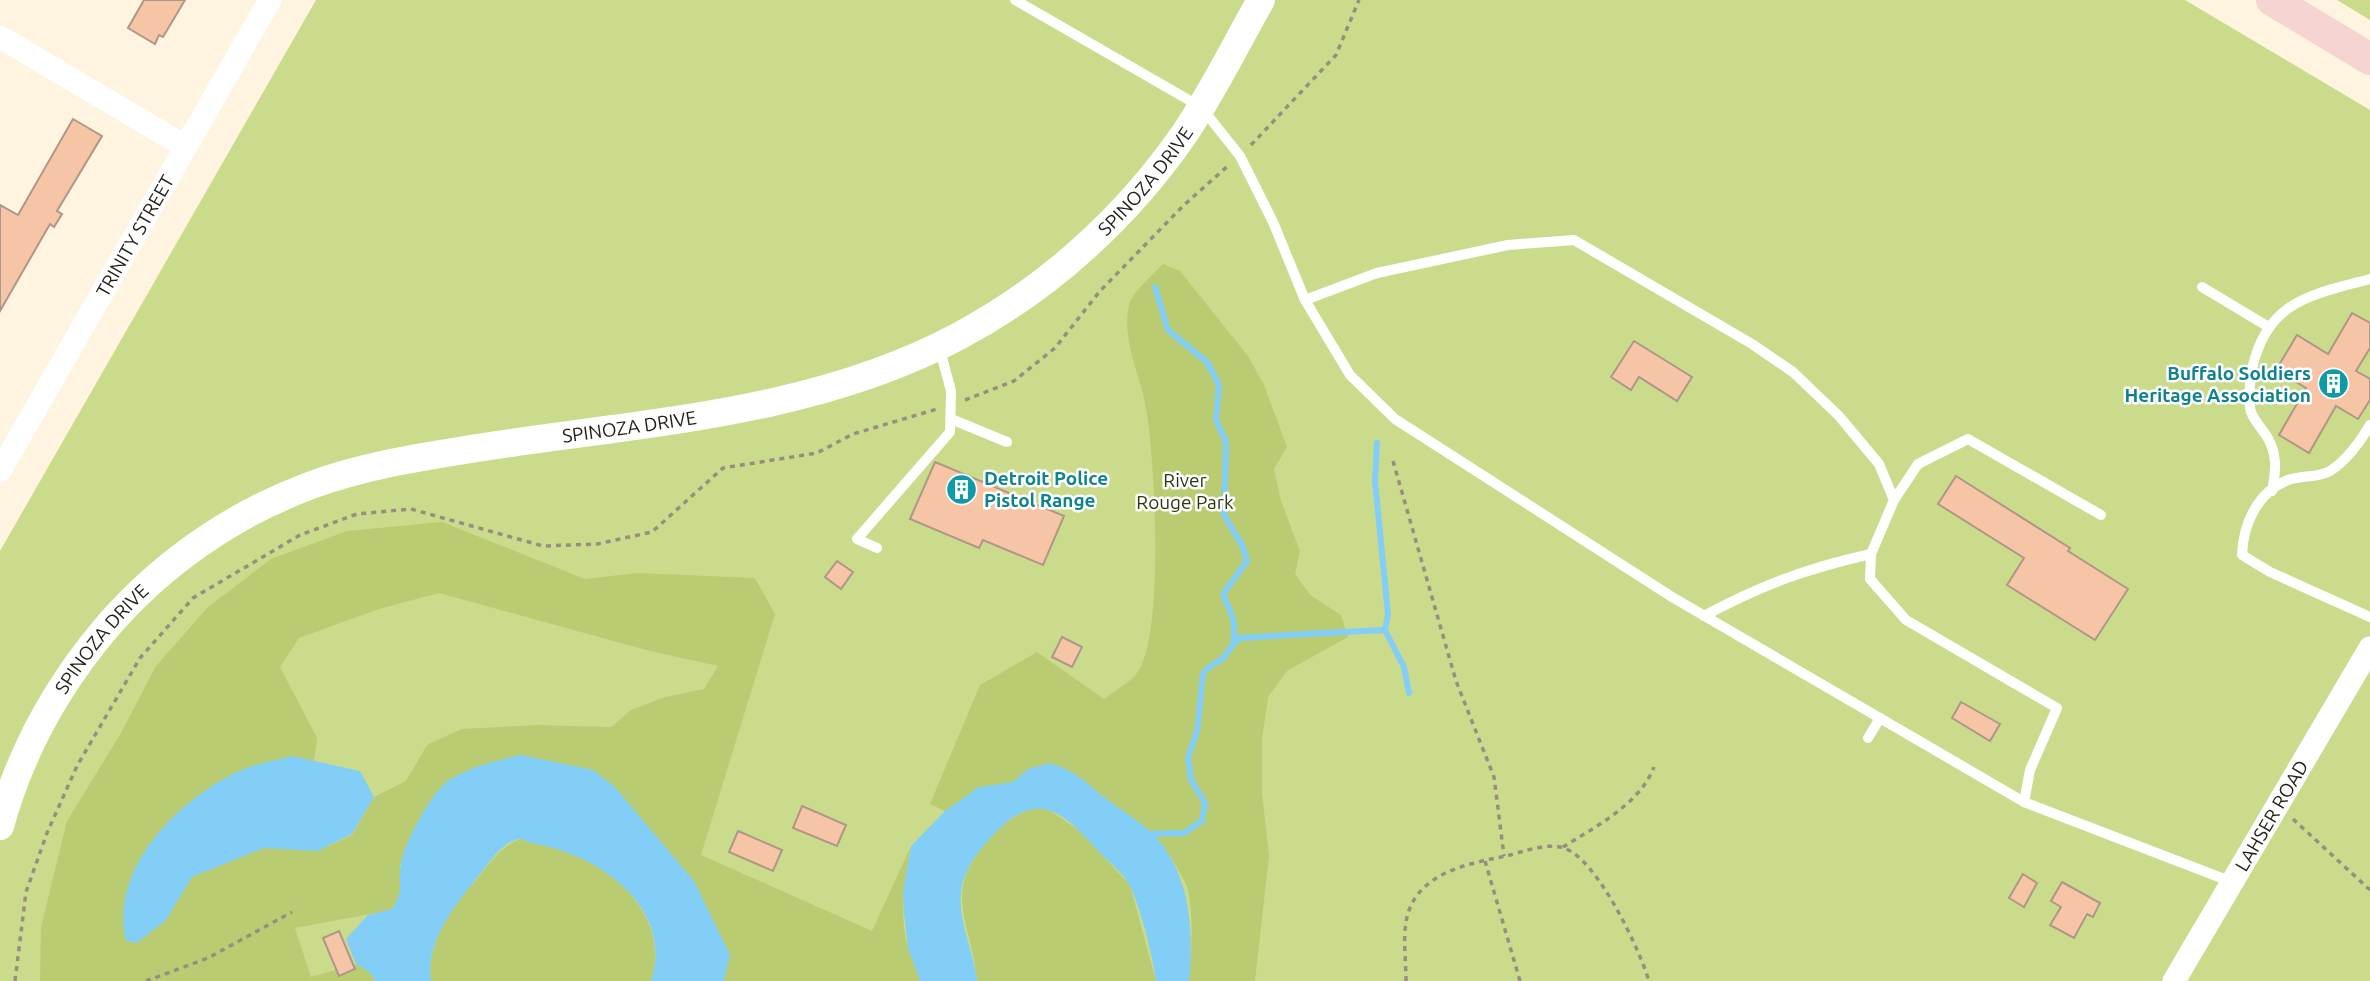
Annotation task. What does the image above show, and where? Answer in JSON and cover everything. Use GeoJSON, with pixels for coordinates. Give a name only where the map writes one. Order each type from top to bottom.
{"type":"FeatureCollection","features":[{"type":"Feature","properties":{"kind":"main road"},"geometry":{"type":"LineString","coordinates":[[2272,0],[2370,59]]}},
{"type":"Feature","properties":{"kind":"street","name":"TRINITY STREET"},"geometry":{"type":"LineString","coordinates":[[0,471],[270,0]]}},
{"type":"Feature","properties":{"kind":"street","name":"SPINOZA DRIVE"},"geometry":{"type":"LineString","coordinates":[[0,825],[32,740],[64,683],[90,647],[137,595],[170,566],[232,523],[309,486],[383,464],[778,402],[854,381],[939,346],[1007,308],[1086,247],[1155,173],[1201,107],[1261,0]]}},
{"type":"Feature","properties":{"kind":"street"},"geometry":{"type":"LineString","coordinates":[[0,37],[186,147]]}},
{"type":"Feature","properties":{"kind":"street","name":"LAHSER ROAD"},"geometry":{"type":"LineString","coordinates":[[2174,981],[2370,648]]}},
{"type":"Feature","properties":{"kind":"lane"},"geometry":{"type":"LineString","coordinates":[[1015,0],[1201,107],[1240,156],[1273,222],[1305,300],[1350,375],[1395,419],[1704,616],[2024,802],[2232,883]]}},
{"type":"Feature","properties":{"kind":"lane"},"geometry":{"type":"LineString","coordinates":[[1305,300],[1377,273],[1508,245],[1574,240],[1752,344],[1793,373],[1839,416],[1879,464],[1894,500]]}},
{"type":"Feature","properties":{"kind":"lane"},"geometry":{"type":"LineString","coordinates":[[2272,491],[2277,464],[2270,441],[2251,411],[2251,375],[2257,346],[2267,326],[2285,308],[2370,279]]}},
{"type":"Feature","properties":{"kind":"lane"},"geometry":{"type":"LineString","coordinates":[[2202,287],[2267,326]]}},
{"type":"Feature","properties":{"kind":"lane"},"geometry":{"type":"LineString","coordinates":[[877,548],[857,539],[950,432],[951,404],[939,346]]}},
{"type":"Feature","properties":{"kind":"lane"},"geometry":{"type":"LineString","coordinates":[[951,419],[1007,442]]}},
{"type":"Feature","properties":{"kind":"lane"},"geometry":{"type":"LineString","coordinates":[[2370,425],[2361,439],[2330,471],[2287,480],[2259,502],[2243,532],[2242,555],[2270,572],[2370,617]]}},
{"type":"Feature","properties":{"kind":"lane"},"geometry":{"type":"LineString","coordinates":[[2024,802],[2031,770],[2057,708],[1906,620],[1870,579],[1871,554],[1894,500],[1918,464],[1968,439],[2101,515]]}},
{"type":"Feature","properties":{"kind":"lane"},"geometry":{"type":"LineString","coordinates":[[1704,616],[1757,588],[1805,569],[1871,554]]}},
{"type":"Feature","properties":{"kind":"lane"},"geometry":{"type":"LineString","coordinates":[[1868,738],[1880,718]]}},
{"type":"Feature","properties":{"kind":"path"},"geometry":{"type":"LineString","coordinates":[[15,981],[26,892],[52,821],[104,714],[140,658],[193,598],[300,535],[357,513],[411,509],[543,546],[597,544],[652,532],[723,468],[817,453],[853,434],[951,404],[1014,381],[1055,348],[1100,291],[1240,156],[1336,55],[1359,0]]}},
{"type":"Feature","properties":{"kind":"path"},"geometry":{"type":"LineString","coordinates":[[1393,461],[1456,681],[1494,777],[1504,856]]}},
{"type":"Feature","properties":{"kind":"path"},"geometry":{"type":"LineString","coordinates":[[1406,981],[1406,921],[1416,895],[1427,881],[1504,856],[1563,847],[1599,825],[1647,785],[1654,767]]}},
{"type":"Feature","properties":{"kind":"path"},"geometry":{"type":"LineString","coordinates":[[2277,808],[2305,828],[2370,890]]}},
{"type":"Feature","properties":{"kind":"path"},"geometry":{"type":"LineString","coordinates":[[1563,847],[1576,855],[1607,892],[1642,957],[1649,981]]}},
{"type":"Feature","properties":{"kind":"path"},"geometry":{"type":"LineString","coordinates":[[1485,861],[1520,981]]}},
{"type":"Feature","properties":{"kind":"path"},"geometry":{"type":"LineString","coordinates":[[146,981],[208,958],[292,912]]}},
{"type":"Feature","properties":{"kind":"green space","name":"River Rouge Park"},"geometry":{"type":"Polygon","coordinates":[[[316,0],[2185,0],[2370,110],[2370,981],[0,981],[0,551],[316,0]]]}},
{"type":"Feature","properties":{"kind":"green space"},"geometry":{"type":"Polygon","coordinates":[[[2337,0],[2370,0],[2370,20],[2337,0]]]}},
{"type":"Feature","properties":{"kind":"green space"},"geometry":{"type":"Polygon","coordinates":[[[1163,264],[1180,271],[1248,356],[1264,385],[1287,447],[1274,469],[1281,501],[1300,551],[1295,574],[1310,595],[1341,615],[1348,637],[1287,671],[1268,697],[1262,740],[1262,793],[1269,856],[1255,981],[1189,981],[1191,924],[1186,884],[1163,846],[1147,829],[1112,804],[1028,769],[1013,782],[979,787],[945,811],[930,804],[980,685],[1037,652],[1104,699],[1134,677],[1146,653],[1155,586],[1152,466],[1144,396],[1130,345],[1127,318],[1129,305],[1135,294],[1163,264]]]}},
{"type":"Feature","properties":{"kind":"green space"},"geometry":{"type":"Polygon","coordinates":[[[442,522],[585,579],[637,573],[755,578],[775,614],[701,855],[872,931],[911,846],[903,911],[909,950],[921,981],[724,981],[730,955],[694,881],[614,786],[592,770],[521,755],[400,864],[402,892],[392,910],[295,928],[311,977],[356,964],[369,972],[376,981],[40,981],[41,927],[67,821],[121,733],[156,666],[208,607],[271,559],[347,531],[442,522]],[[439,593],[379,609],[299,638],[280,667],[317,738],[314,761],[292,756],[126,940],[166,920],[192,877],[264,847],[318,851],[352,835],[374,797],[406,781],[427,745],[461,729],[536,725],[611,727],[631,710],[665,697],[704,689],[718,666],[650,651],[439,593]]]}},
{"type":"Feature","properties":{"kind":"green space"},"geometry":{"type":"Polygon","coordinates":[[[1045,807],[1080,831],[1130,885],[1156,981],[977,981],[962,905],[962,889],[967,873],[977,855],[1005,823],[1023,812],[1045,807]]]}},
{"type":"Feature","properties":{"kind":"green space"},"geometry":{"type":"Polygon","coordinates":[[[520,839],[571,852],[587,859],[618,881],[631,895],[650,926],[655,962],[651,981],[431,981],[431,961],[436,941],[457,900],[496,856],[520,839]]]}},
{"type":"Feature","properties":{"kind":"water"},"geometry":{"type":"Polygon","coordinates":[[[521,755],[593,770],[614,786],[694,881],[730,955],[724,981],[651,981],[656,955],[652,930],[642,908],[626,889],[584,860],[521,839],[510,842],[495,855],[446,920],[433,949],[431,981],[376,981],[369,972],[356,964],[346,939],[368,915],[392,909],[400,890],[400,871],[407,843],[442,786],[466,771],[521,755]]]}},
{"type":"Feature","properties":{"kind":"water"},"geometry":{"type":"Polygon","coordinates":[[[292,756],[360,771],[374,797],[352,834],[318,851],[264,848],[192,877],[166,920],[137,943],[126,941],[123,915],[137,864],[170,820],[213,786],[235,773],[292,756]]]}},
{"type":"Feature","properties":{"kind":"water"},"geometry":{"type":"Polygon","coordinates":[[[1050,763],[1085,781],[1146,828],[1166,850],[1181,881],[1189,914],[1189,981],[1156,981],[1143,922],[1128,883],[1063,817],[1038,809],[1025,811],[995,833],[978,852],[965,875],[961,892],[962,915],[977,981],[920,981],[908,948],[904,913],[903,892],[911,846],[945,811],[979,787],[1013,782],[1028,769],[1050,763]]]}},
{"type":"Feature","properties":{"kind":"building"},"geometry":{"type":"Polygon","coordinates":[[[144,0],[185,0],[163,37],[159,35],[155,44],[128,28],[144,0]]]}},
{"type":"Feature","properties":{"kind":"building"},"geometry":{"type":"Polygon","coordinates":[[[73,119],[102,136],[57,211],[62,214],[54,227],[50,224],[0,311],[0,205],[18,215],[73,119]]]}},
{"type":"Feature","properties":{"kind":"building","name":"Buffalo Soldiers Heritage Association"},"geometry":{"type":"Polygon","coordinates":[[[2352,313],[2370,323],[2370,348],[2356,371],[2370,379],[2370,400],[2358,419],[2336,406],[2309,453],[2279,435],[2306,388],[2276,370],[2297,335],[2328,354],[2352,313]]]}},
{"type":"Feature","properties":{"kind":"building"},"geometry":{"type":"Polygon","coordinates":[[[1634,341],[1692,377],[1677,401],[1639,377],[1631,390],[1611,377],[1634,341]]]}},
{"type":"Feature","properties":{"kind":"building","name":"Detroit Police Pistol Range"},"geometry":{"type":"Polygon","coordinates":[[[935,462],[1064,516],[1043,565],[983,540],[979,548],[910,519],[935,462]]]}},
{"type":"Feature","properties":{"kind":"building"},"geometry":{"type":"Polygon","coordinates":[[[1956,476],[2070,548],[2068,551],[2128,589],[2095,640],[2007,585],[2024,558],[1938,504],[1956,476]]]}},
{"type":"Feature","properties":{"kind":"building"},"geometry":{"type":"Polygon","coordinates":[[[837,561],[853,572],[841,589],[825,577],[837,561]]]}},
{"type":"Feature","properties":{"kind":"building"},"geometry":{"type":"Polygon","coordinates":[[[1062,637],[1082,647],[1072,667],[1052,657],[1062,637]]]}},
{"type":"Feature","properties":{"kind":"building"},"geometry":{"type":"Polygon","coordinates":[[[1961,702],[2000,724],[1990,741],[1952,718],[1961,702]]]}},
{"type":"Feature","properties":{"kind":"building"},"geometry":{"type":"Polygon","coordinates":[[[802,806],[846,825],[837,846],[793,828],[802,806]]]}},
{"type":"Feature","properties":{"kind":"building"},"geometry":{"type":"Polygon","coordinates":[[[738,831],[782,850],[773,871],[729,852],[738,831]]]}},
{"type":"Feature","properties":{"kind":"building"},"geometry":{"type":"Polygon","coordinates":[[[2023,874],[2037,883],[2024,907],[2009,898],[2023,874]]]}},
{"type":"Feature","properties":{"kind":"building"},"geometry":{"type":"Polygon","coordinates":[[[2062,882],[2100,903],[2093,917],[2087,914],[2074,938],[2050,925],[2061,907],[2051,901],[2062,882]]]}},
{"type":"Feature","properties":{"kind":"building"},"geometry":{"type":"Polygon","coordinates":[[[339,931],[355,969],[339,976],[323,938],[339,931]]]}},
{"type":"Feature","properties":{"kind":"waterway"},"geometry":{"type":"LineString","coordinates":[[1155,287],[1168,330],[1207,362],[1219,385],[1216,420],[1226,442],[1224,515],[1242,545],[1247,561],[1223,594],[1234,623],[1233,644]]}},
{"type":"Feature","properties":{"kind":"waterway"},"geometry":{"type":"LineString","coordinates":[[1377,443],[1375,481],[1388,614],[1385,630],[1404,667],[1409,693]]}},
{"type":"Feature","properties":{"kind":"waterway"},"geometry":{"type":"LineString","coordinates":[[1145,834],[1184,833],[1202,821],[1205,803],[1191,780],[1188,757],[1197,732],[1203,674],[1225,656],[1240,638],[1385,630]]}},
{"type":"Feature","properties":{"kind":"place","name":"Buffalo Soldiers Heritage Association"},"geometry":{"type":"Point","coordinates":[2334,384]}},
{"type":"Feature","properties":{"kind":"place","name":"Detroit Police Pistol Range"},"geometry":{"type":"Point","coordinates":[961,489]}}]}
